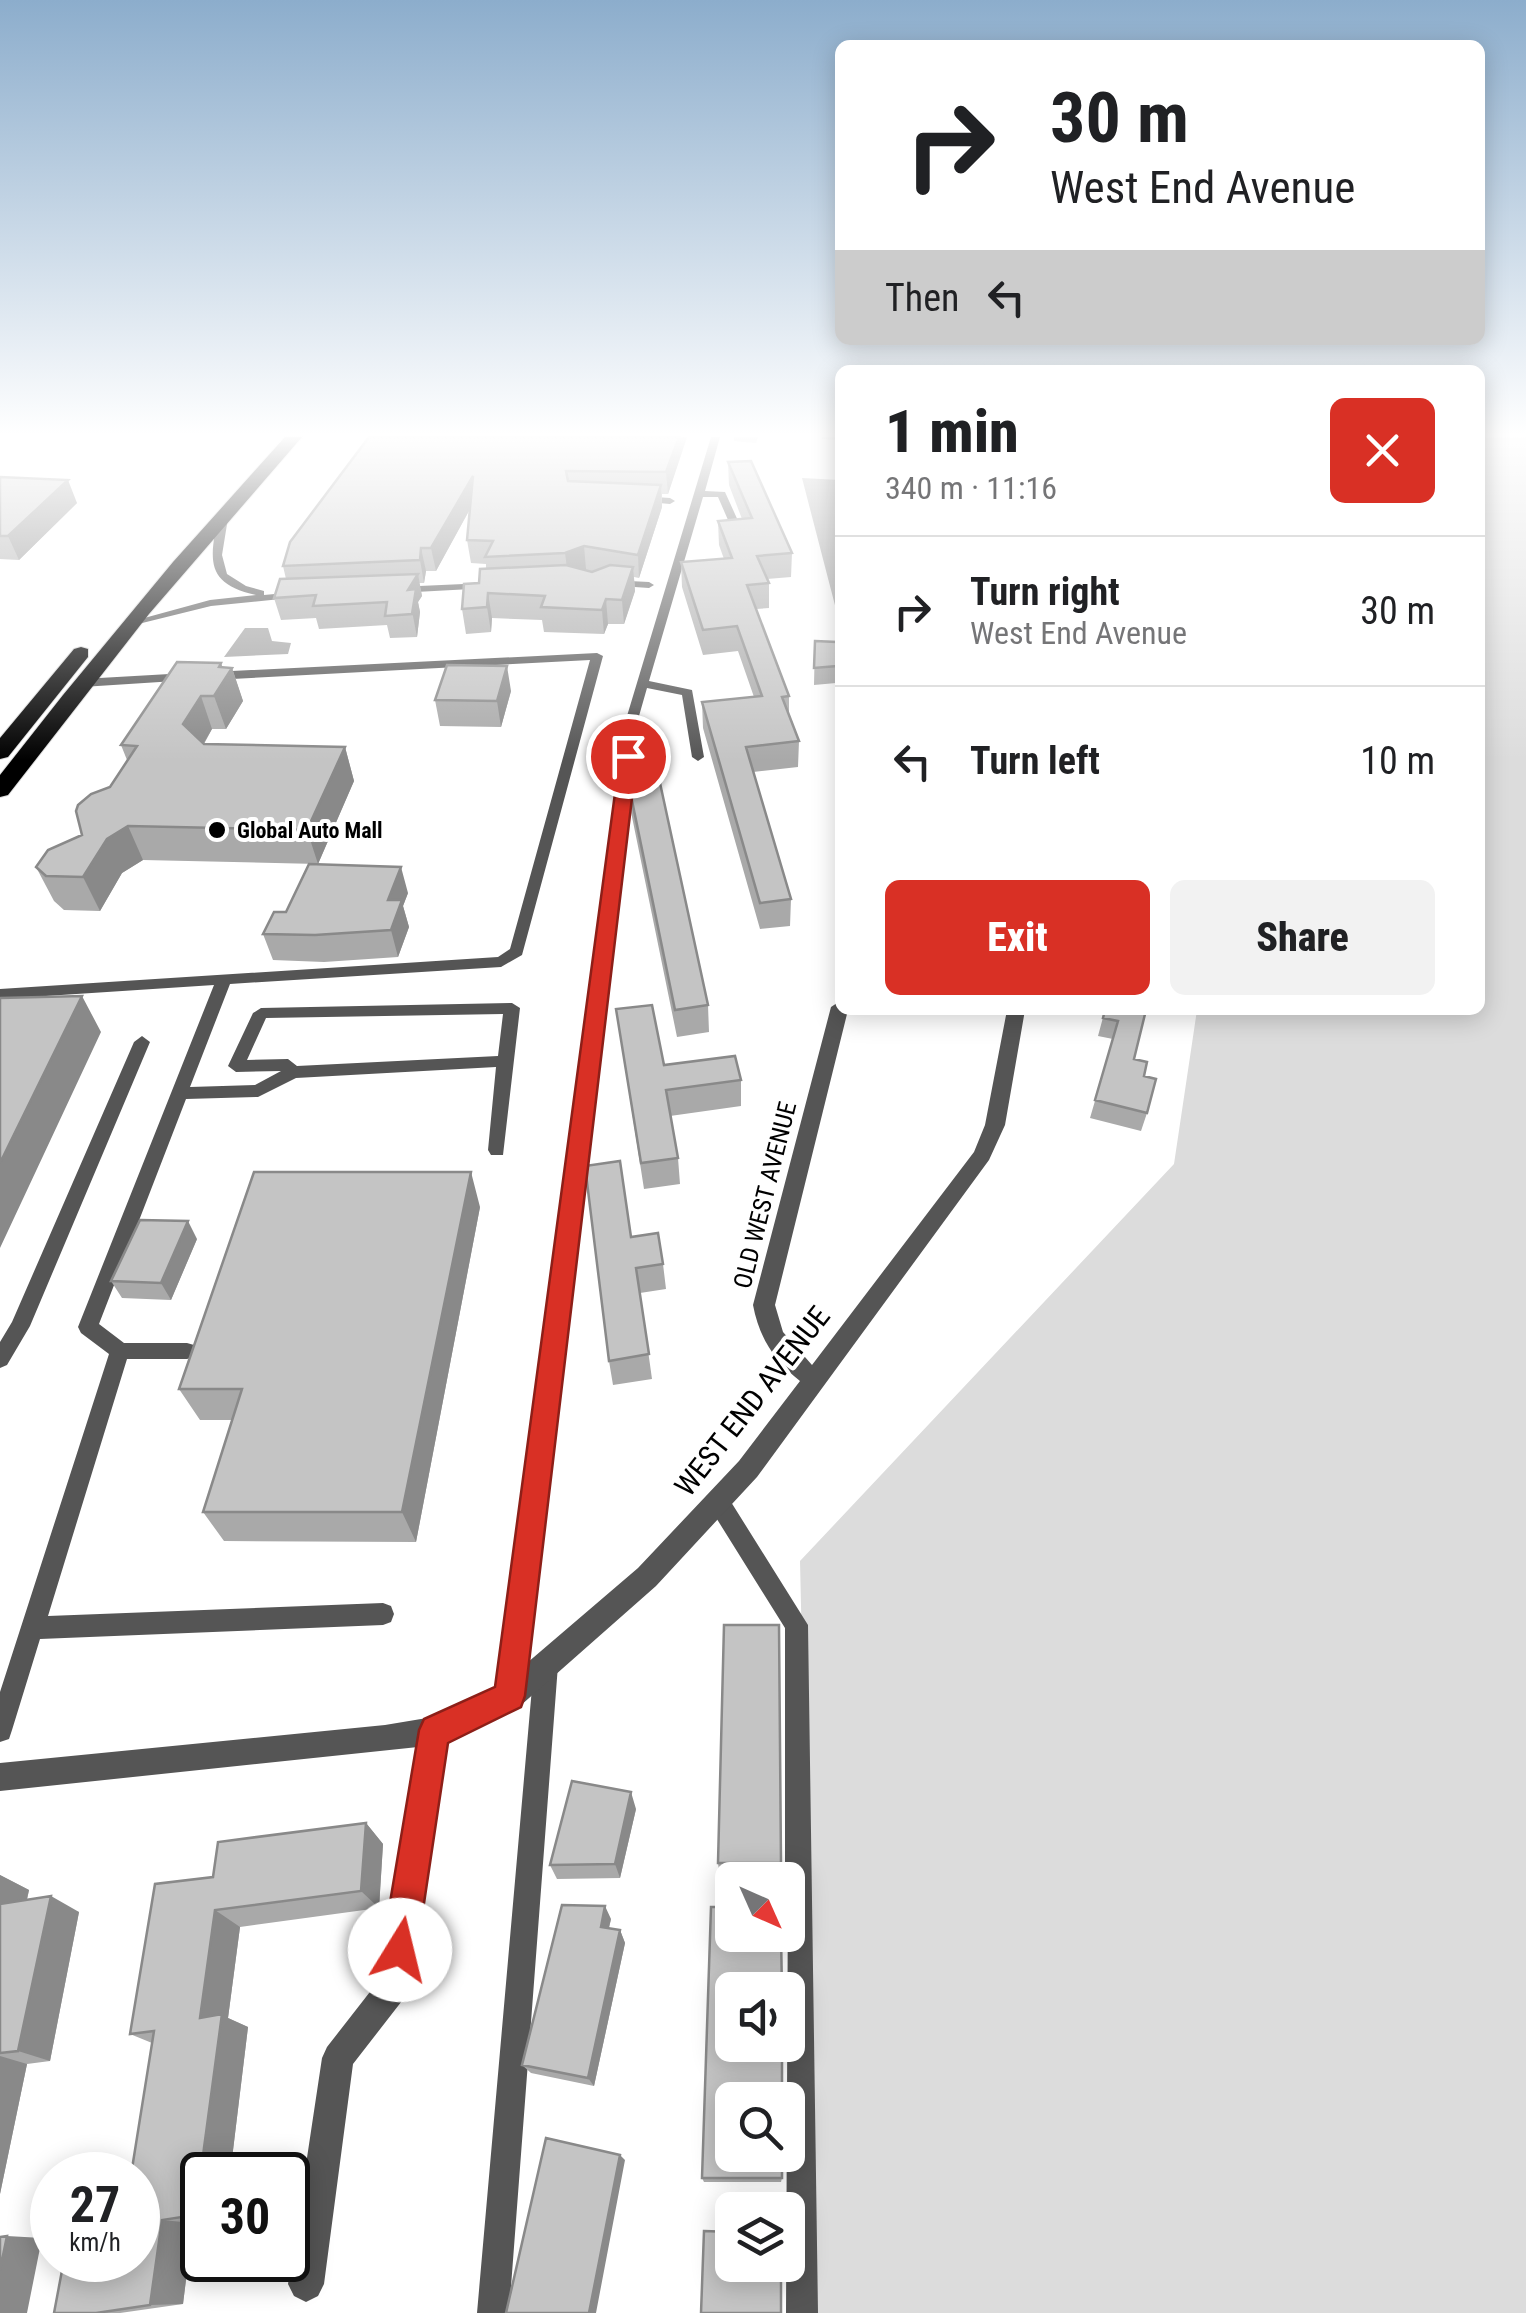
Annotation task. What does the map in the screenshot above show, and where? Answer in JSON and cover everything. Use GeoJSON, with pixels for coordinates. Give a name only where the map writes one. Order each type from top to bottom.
{"type":"FeatureCollection","features":[{"type":"Feature","properties":{"kind":"highway"},"geometry":{"type":"LineString","coordinates":[[0,752],[112,616],[178,545]]}},
{"type":"Feature","properties":{"kind":"highway"},"geometry":{"type":"LineString","coordinates":[[0,790],[196,545]]}},
{"type":"Feature","properties":{"kind":"street","name":"OLD WEST AVENUE"},"geometry":{"type":"LineString","coordinates":[[815,1378],[784,1355],[771,1332],[764,1305],[838,1015]]}},
{"type":"Feature","properties":{"kind":"street","name":"WEST END AVENUE"},"geometry":{"type":"LineString","coordinates":[[0,1776],[385,1740],[448,1728],[510,1696],[647,1577],[748,1469],[982,1155],[996,1125],[1015,1015]]}},
{"type":"Feature","properties":{"kind":"street"},"geometry":{"type":"LineString","coordinates":[[306,2284],[338,2058],[394,1986],[435,1730]]}},
{"type":"Feature","properties":{"kind":"lane"},"geometry":{"type":"LineString","coordinates":[[218,545],[215,562],[220,576],[254,592],[286,595]]}},
{"type":"Feature","properties":{"kind":"lane"},"geometry":{"type":"LineString","coordinates":[[510,1696],[633,716],[684,545]]}},
{"type":"Feature","properties":{"kind":"lane"},"geometry":{"type":"LineString","coordinates":[[595,590],[606,580],[649,585]]}},
{"type":"Feature","properties":{"kind":"lane"},"geometry":{"type":"LineString","coordinates":[[386,590],[500,585]]}},
{"type":"Feature","properties":{"kind":"lane"},"geometry":{"type":"LineString","coordinates":[[130,624],[210,603],[303,594]]}},
{"type":"Feature","properties":{"kind":"lane"},"geometry":{"type":"LineString","coordinates":[[0,994],[501,962],[517,952],[599,659],[590,655],[82,683]]}},
{"type":"Feature","properties":{"kind":"lane"},"geometry":{"type":"LineString","coordinates":[[643,683],[688,693],[698,757]]}},
{"type":"Feature","properties":{"kind":"lane"},"geometry":{"type":"LineString","coordinates":[[187,1351],[120,1351],[88,1327],[224,979]]}},
{"type":"Feature","properties":{"kind":"lane"},"geometry":{"type":"LineString","coordinates":[[293,1072],[288,1065],[236,1066],[261,1014],[512,1008],[497,1150]]}},
{"type":"Feature","properties":{"kind":"lane"},"geometry":{"type":"LineString","coordinates":[[0,1359],[20,1326],[142,1042]]}},
{"type":"Feature","properties":{"kind":"lane"},"geometry":{"type":"LineString","coordinates":[[180,1093],[258,1090],[293,1072],[505,1061]]}},
{"type":"Feature","properties":{"kind":"lane"},"geometry":{"type":"LineString","coordinates":[[0,1730],[120,1351]]}},
{"type":"Feature","properties":{"kind":"lane"},"geometry":{"type":"LineString","coordinates":[[718,1501],[796,1625],[802,2313]]}},
{"type":"Feature","properties":{"kind":"lane"},"geometry":{"type":"LineString","coordinates":[[32,1628],[383,1614]]}},
{"type":"Feature","properties":{"kind":"lane"},"geometry":{"type":"LineString","coordinates":[[493,2313],[546,1664]]}},
{"type":"Feature","properties":{"kind":"shaded area"},"geometry":{"type":"Polygon","coordinates":[[[819,545],[835,545],[835,605],[819,545]]]}},
{"type":"Feature","properties":{"kind":"shaded area"},"geometry":{"type":"Polygon","coordinates":[[[1485,545],[1526,545],[1526,2313],[817,2313],[800,1561],[1174,1164],[1196,1015],[1485,1015],[1485,545]]]}},
{"type":"Feature","properties":{"kind":"shaded area"},"geometry":{"type":"Polygon","coordinates":[[[245,628],[268,628],[272,641],[291,643],[288,654],[224,657],[245,628]]]}},
{"type":"Feature","properties":{"kind":"building"},"geometry":{"type":"Polygon","coordinates":[[[289,545],[433,545],[421,548],[420,560],[283,566],[289,545]]]}},
{"type":"Feature","properties":{"kind":"building"},"geometry":{"type":"Polygon","coordinates":[[[491,545],[641,545],[638,555],[584,546],[565,553],[485,557],[491,545]]]}},
{"type":"Feature","properties":{"kind":"building"},"geometry":{"type":"Polygon","coordinates":[[[727,545],[788,545],[792,553],[757,556],[769,583],[747,585],[789,696],[782,697],[799,741],[746,747],[791,899],[760,903],[702,702],[762,696],[737,626],[703,630],[681,562],[732,558],[727,545]]]}},
{"type":"Feature","properties":{"kind":"building"},"geometry":{"type":"Polygon","coordinates":[[[566,565],[592,572],[610,565],[633,567],[622,600],[606,599],[602,610],[541,607],[545,596],[488,593],[487,607],[462,609],[464,584],[479,583],[480,569],[566,565]]]}},
{"type":"Feature","properties":{"kind":"building"},"geometry":{"type":"Polygon","coordinates":[[[418,574],[408,590],[416,589],[412,614],[385,616],[387,602],[313,606],[316,595],[274,598],[280,579],[418,574]]]}},
{"type":"Feature","properties":{"kind":"building"},"geometry":{"type":"Polygon","coordinates":[[[815,641],[835,642],[835,666],[814,668],[815,641]]]}},
{"type":"Feature","properties":{"kind":"building"},"geometry":{"type":"Polygon","coordinates":[[[177,662],[221,663],[219,667],[232,668],[214,696],[201,696],[183,724],[204,744],[345,747],[307,830],[128,826],[107,839],[83,877],[46,876],[36,867],[48,850],[82,835],[78,805],[91,794],[110,787],[137,746],[121,745],[177,662]]]}},
{"type":"Feature","properties":{"kind":"building"},"geometry":{"type":"Polygon","coordinates":[[[447,665],[507,666],[497,701],[435,700],[447,665]]]}},
{"type":"Feature","properties":{"kind":"building"},"geometry":{"type":"Polygon","coordinates":[[[660,783],[708,1005],[675,1010],[629,786],[660,783]]]}},
{"type":"Feature","properties":{"kind":"building"},"geometry":{"type":"Polygon","coordinates":[[[309,864],[401,867],[388,900],[402,900],[391,930],[263,934],[274,912],[286,912],[309,864]]]}},
{"type":"Feature","properties":{"kind":"building"},"geometry":{"type":"Polygon","coordinates":[[[82,996],[0,1163],[0,998],[82,996]]]}},
{"type":"Feature","properties":{"kind":"building"},"geometry":{"type":"Polygon","coordinates":[[[652,1005],[664,1065],[735,1056],[741,1080],[666,1090],[678,1158],[641,1163],[616,1009],[652,1005]]]}},
{"type":"Feature","properties":{"kind":"building"},"geometry":{"type":"Polygon","coordinates":[[[1145,1015],[1134,1059],[1147,1062],[1144,1076],[1156,1079],[1147,1113],[1095,1100],[1118,1021],[1103,1018],[1145,1015]]]}},
{"type":"Feature","properties":{"kind":"building"},"geometry":{"type":"Polygon","coordinates":[[[620,1161],[631,1237],[658,1233],[663,1264],[636,1268],[649,1354],[609,1361],[585,1166],[620,1161]]]}},
{"type":"Feature","properties":{"kind":"building"},"geometry":{"type":"Polygon","coordinates":[[[254,1172],[471,1172],[402,1512],[203,1512],[242,1389],[179,1389],[254,1172]]]}},
{"type":"Feature","properties":{"kind":"building"},"geometry":{"type":"Polygon","coordinates":[[[140,1220],[188,1221],[161,1283],[111,1281],[140,1220]]]}},
{"type":"Feature","properties":{"kind":"building"},"geometry":{"type":"Polygon","coordinates":[[[724,1625],[779,1625],[781,1862],[718,1862],[724,1625]]]}},
{"type":"Feature","properties":{"kind":"building"},"geometry":{"type":"Polygon","coordinates":[[[572,1781],[631,1792],[615,1864],[550,1865],[572,1781]]]}},
{"type":"Feature","properties":{"kind":"building"},"geometry":{"type":"Polygon","coordinates":[[[366,1823],[361,1891],[215,1910],[200,2018],[222,2014],[203,2152],[180,2152],[180,2217],[162,2220],[160,2234],[160,2152],[135,2152],[154,2031],[130,2034],[155,1884],[213,1877],[218,1842],[366,1823]]]}},
{"type":"Feature","properties":{"kind":"building"},"geometry":{"type":"Polygon","coordinates":[[[51,1896],[18,2051],[0,2053],[0,1904],[51,1896]]]}},
{"type":"Feature","properties":{"kind":"building"},"geometry":{"type":"Polygon","coordinates":[[[562,1905],[605,1906],[601,1927],[620,1930],[588,2078],[522,2065],[562,1905]]]}},
{"type":"Feature","properties":{"kind":"building"},"geometry":{"type":"Polygon","coordinates":[[[711,1907],[715,1907],[715,1952],[781,1952],[782,1972],[715,1972],[715,2062],[782,2062],[782,2082],[715,2082],[715,2172],[782,2172],[782,2178],[702,2178],[711,1907]]]}},
{"type":"Feature","properties":{"kind":"building"},"geometry":{"type":"Polygon","coordinates":[[[546,2138],[620,2155],[589,2313],[506,2313],[546,2138]]]}},
{"type":"Feature","properties":{"kind":"building"},"geometry":{"type":"Polygon","coordinates":[[[704,2231],[715,2231],[715,2282],[781,2282],[781,2313],[701,2313],[704,2231]]]}},
{"type":"Feature","properties":{"kind":"building"},"geometry":{"type":"Polygon","coordinates":[[[7,2236],[0,2270],[0,2237],[7,2236]]]}},
{"type":"Feature","properties":{"kind":"building"},"geometry":{"type":"Polygon","coordinates":[[[60,2282],[153,2282],[150,2305],[96,2313],[54,2313],[60,2282]]]}},
{"type":"Feature","properties":{"kind":"place","name":"Global Auto Mall"},"geometry":{"type":"Point","coordinates":[217,830]}},
{"type":"Feature","properties":{"kind":"route"},"geometry":{"type":"LineString","coordinates":[[400,1950],[435,1730],[448,1728],[510,1696],[628,756]]}}]}
